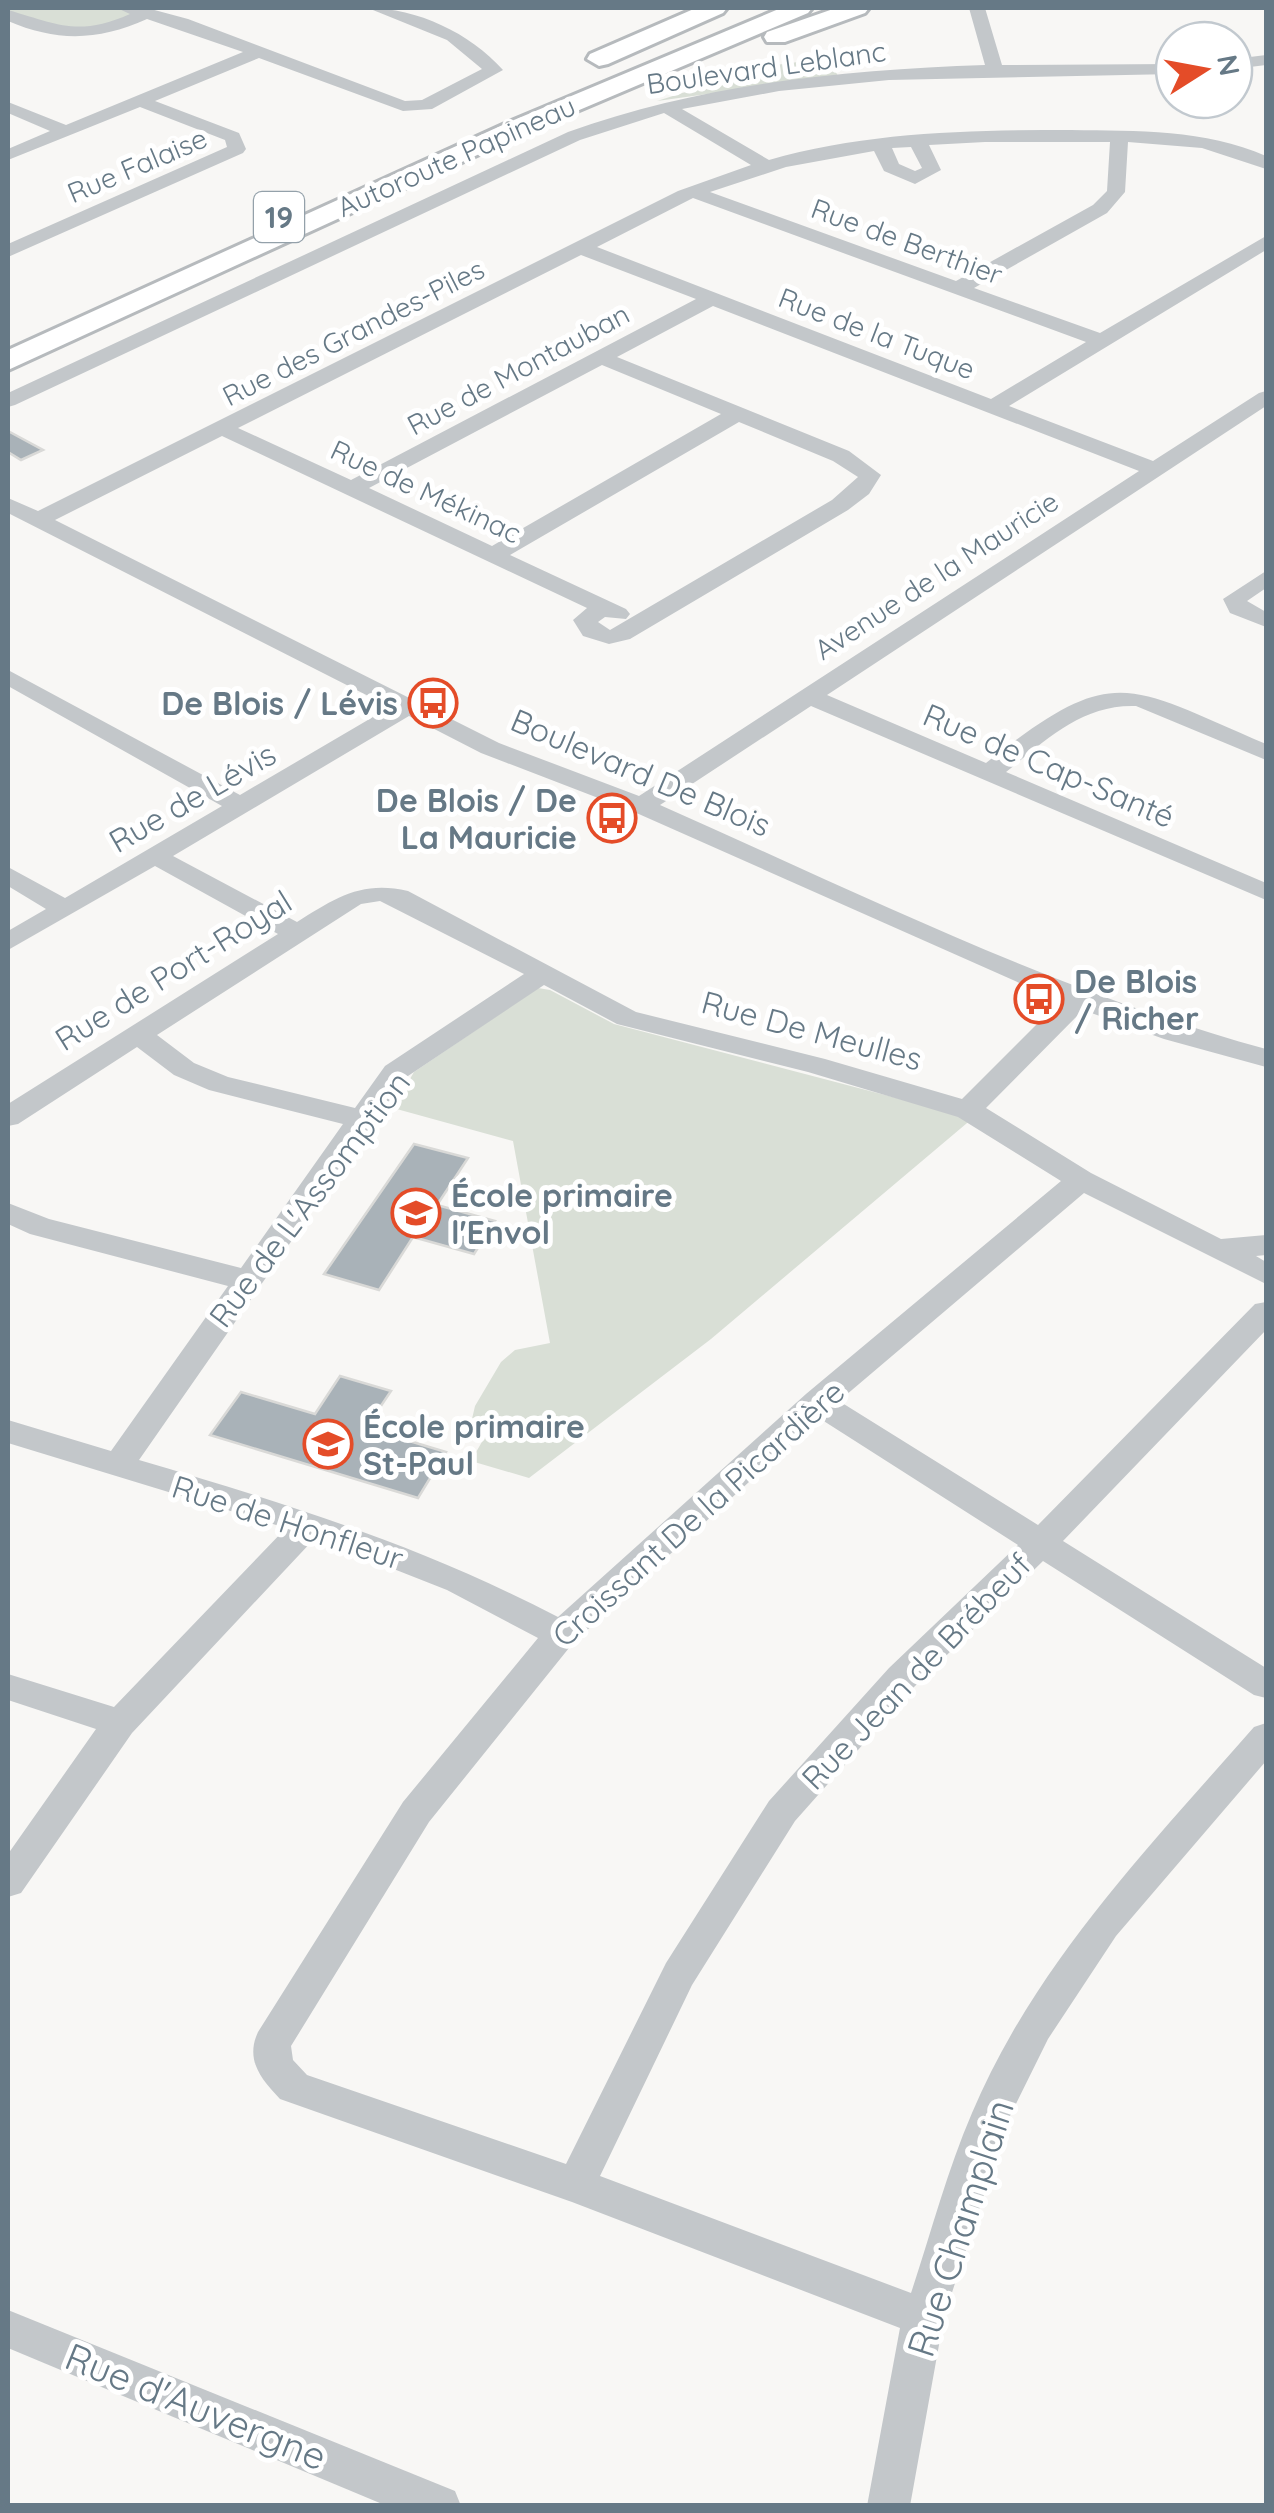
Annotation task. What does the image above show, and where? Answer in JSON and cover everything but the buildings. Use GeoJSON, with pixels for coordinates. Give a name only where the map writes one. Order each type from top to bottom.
{"type":"FeatureCollection","features":[{"type":"Feature","properties":{"kind":"highway"},"geometry":{"type":"LineString","coordinates":[[582,69],[714,8]]}},
{"type":"Feature","properties":{"kind":"highway","name":"Autoroute Papineau"},"geometry":{"type":"LineString","coordinates":[[8,341],[445,142],[756,8]]}},
{"type":"Feature","properties":{"kind":"highway","name":"Autoroute Papineau"},"geometry":{"type":"LineString","coordinates":[[8,361],[516,128],[800,8]]}},
{"type":"Feature","properties":{"kind":"highway"},"geometry":{"type":"LineString","coordinates":[[516,128],[856,8]]}},
{"type":"Feature","properties":{"kind":"highway"},"geometry":{"type":"LineString","coordinates":[[445,142],[548,87]]}},
{"type":"Feature","properties":{"kind":"street"},"geometry":{"type":"LineString","coordinates":[[125,8],[410,107],[431,103],[492,73],[492,64],[453,36],[376,8]]}},
{"type":"Feature","properties":{"kind":"street"},"geometry":{"type":"LineString","coordinates":[[977,8],[995,70]]}},
{"type":"Feature","properties":{"kind":"street"},"geometry":{"type":"LineString","coordinates":[[8,15],[72,36],[86,35],[147,13]]}},
{"type":"Feature","properties":{"kind":"street"},"geometry":{"type":"LineString","coordinates":[[8,155],[258,52]]}},
{"type":"Feature","properties":{"kind":"street","name":"Boulevard Leblanc"},"geometry":{"type":"LineString","coordinates":[[8,400],[574,136],[665,106],[867,78],[995,70],[1154,69]]}},
{"type":"Feature","properties":{"kind":"street","name":"Rue Falaise"},"geometry":{"type":"LineString","coordinates":[[8,251],[237,149],[233,137],[140,100]]}},
{"type":"Feature","properties":{"kind":"street"},"geometry":{"type":"LineString","coordinates":[[665,106],[764,165]]}},
{"type":"Feature","properties":{"kind":"street"},"geometry":{"type":"LineString","coordinates":[[8,108],[66,131]]}},
{"type":"Feature","properties":{"kind":"street","name":"Rue des Grandes-Piles"},"geometry":{"type":"LineString","coordinates":[[38,520],[693,192],[764,165],[880,143],[1006,135],[1118,136],[1215,145],[1266,163]]}},
{"type":"Feature","properties":{"kind":"street"},"geometry":{"type":"LineString","coordinates":[[958,288],[1100,209],[1116,192],[1118,136]]}},
{"type":"Feature","properties":{"kind":"street"},"geometry":{"type":"LineString","coordinates":[[880,143],[892,167],[915,178],[932,170],[917,140]]}},
{"type":"Feature","properties":{"kind":"street","name":"Rue de Berthier"},"geometry":{"type":"LineString","coordinates":[[693,192],[1102,341]]}},
{"type":"Feature","properties":{"kind":"street"},"geometry":{"type":"LineString","coordinates":[[992,407],[1266,242]]}},
{"type":"Feature","properties":{"kind":"street","name":"Rue de la Tuque"},"geometry":{"type":"LineString","coordinates":[[582,248],[1154,469]]}},
{"type":"Feature","properties":{"kind":"street","name":"Rue de Montauban"},"geometry":{"type":"LineString","coordinates":[[351,488],[711,298]]}},
{"type":"Feature","properties":{"kind":"street"},"geometry":{"type":"LineString","coordinates":[[600,357],[737,414]]}},
{"type":"Feature","properties":{"kind":"street","name":"Avenue de la Mauricie"},"geometry":{"type":"LineString","coordinates":[[641,806],[1266,397]]}},
{"type":"Feature","properties":{"kind":"street"},"geometry":{"type":"LineString","coordinates":[[493,555],[737,414]]}},
{"type":"Feature","properties":{"kind":"street","name":"Rue de Mékinac"},"geometry":{"type":"LineString","coordinates":[[222,428],[604,608],[585,620],[591,631],[609,637],[638,624],[840,505],[861,489],[870,475],[841,456],[737,414]]}},
{"type":"Feature","properties":{"kind":"street","name":"Boulevard De Blois"},"geometry":{"type":"LineString","coordinates":[[8,505],[490,748],[641,806],[1078,999],[1174,1033],[1266,1058]]}},
{"type":"Feature","properties":{"kind":"street"},"geometry":{"type":"LineString","coordinates":[[1266,578],[1235,599],[1238,608],[1266,620]]}},
{"type":"Feature","properties":{"kind":"street"},"geometry":{"type":"LineString","coordinates":[[8,677],[241,806]]}},
{"type":"Feature","properties":{"kind":"street","name":"Rue de Cap-Santé"},"geometry":{"type":"LineString","coordinates":[[806,695],[1266,892]]}},
{"type":"Feature","properties":{"kind":"street"},"geometry":{"type":"LineString","coordinates":[[988,775],[1064,716],[1092,700],[1121,696],[1140,698],[1266,753]]}},
{"type":"Feature","properties":{"kind":"street","name":"Rue de Lévis"},"geometry":{"type":"LineString","coordinates":[[8,942],[408,706]]}},
{"type":"Feature","properties":{"kind":"street"},"geometry":{"type":"LineString","coordinates":[[155,856],[297,933]]}},
{"type":"Feature","properties":{"kind":"street"},"geometry":{"type":"LineString","coordinates":[[8,874],[65,909]]}},
{"type":"Feature","properties":{"kind":"street","name":"Rue de Port-Royal"},"geometry":{"type":"LineString","coordinates":[[8,1117],[354,898],[380,893]]}},
{"type":"Feature","properties":{"kind":"street","name":"Rue De Meulles"},"geometry":{"type":"LineString","coordinates":[[380,893],[399,897],[628,1018],[815,1065],[968,1110],[1081,1180],[1266,1274]]}},
{"type":"Feature","properties":{"kind":"street","name":"Rue de L'Assomption"},"geometry":{"type":"LineString","coordinates":[[117,1467],[395,1072],[542,974]]}},
{"type":"Feature","properties":{"kind":"street"},"geometry":{"type":"LineString","coordinates":[[968,1110],[1078,999]]}},
{"type":"Feature","properties":{"kind":"street"},"geometry":{"type":"LineString","coordinates":[[138,1034],[184,1069],[219,1084],[360,1119]]}},
{"type":"Feature","properties":{"kind":"street","name":"Croissant De la Picardière"},"geometry":{"type":"LineString","coordinates":[[924,2317],[576,2185],[294,2087],[274,2066],[272,2044],[416,1812],[560,1634],[817,1402],[1081,1180]]}},
{"type":"Feature","properties":{"kind":"street"},"geometry":{"type":"LineString","coordinates":[[8,1213],[40,1227],[246,1280]]}},
{"type":"Feature","properties":{"kind":"street"},"geometry":{"type":"LineString","coordinates":[[1220,1249],[1266,1245]]}},
{"type":"Feature","properties":{"kind":"street","name":"Rue Jean de Brébeuf"},"geometry":{"type":"LineString","coordinates":[[576,2185],[679,1974],[782,1811],[901,1678],[1039,1545],[1266,1312]]}},
{"type":"Feature","properties":{"kind":"street"},"geometry":{"type":"LineString","coordinates":[[817,1402],[1039,1545],[1266,1684]]}},
{"type":"Feature","properties":{"kind":"street","name":"Rue de Honfleur"},"geometry":{"type":"LineString","coordinates":[[8,1432],[310,1523],[459,1581],[560,1634]]}},
{"type":"Feature","properties":{"kind":"street"},"geometry":{"type":"LineString","coordinates":[[8,1882],[120,1722],[310,1523]]}},
{"type":"Feature","properties":{"kind":"street"},"geometry":{"type":"LineString","coordinates":[[8,1687],[120,1722]]}},
{"type":"Feature","properties":{"kind":"street","name":"Rue Champlain"},"geometry":{"type":"LineString","coordinates":[[888,2506],[924,2317],[990,2115],[1036,2027],[1103,1925],[1266,1738]]}},
{"type":"Feature","properties":{"kind":"street","name":"Rue d'Auvergne"},"geometry":{"type":"LineString","coordinates":[[8,2329],[440,2506]]}},
{"type":"Feature","properties":{"kind":"shaded area"},"geometry":{"type":"Polygon","coordinates":[[[8,8],[125,8],[147,13],[85,35],[71,36],[9,17],[8,8]]]}},
{"type":"Feature","properties":{"kind":"shaded area"},"geometry":{"type":"Polygon","coordinates":[[[828,58],[838,76],[657,101],[768,66],[828,58]]]}},
{"type":"Feature","properties":{"kind":"shaded area"},"geometry":{"type":"Polygon","coordinates":[[[538,988],[550,990],[614,1024],[973,1118],[711,1339],[529,1478],[471,1461],[483,1440],[472,1419],[475,1406],[501,1362],[515,1350],[550,1343],[513,1141],[393,1108],[414,1072],[538,988]]]}},
{"type":"Feature","properties":{"kind":"place","name":"De Blois / Lévis"},"geometry":{"type":"Point","coordinates":[433,703]}},
{"type":"Feature","properties":{"kind":"place","name":"De Blois / De La Mauricie"},"geometry":{"type":"Point","coordinates":[612,818]}},
{"type":"Feature","properties":{"kind":"place","name":"De Blois / Richer"},"geometry":{"type":"Point","coordinates":[1039,999]}},
{"type":"Feature","properties":{"kind":"place","name":"École primaire l'Envol"},"geometry":{"type":"Point","coordinates":[416,1213]}},
{"type":"Feature","properties":{"kind":"place","name":"École primaire St-Paul"},"geometry":{"type":"Point","coordinates":[328,1444]}}]}
